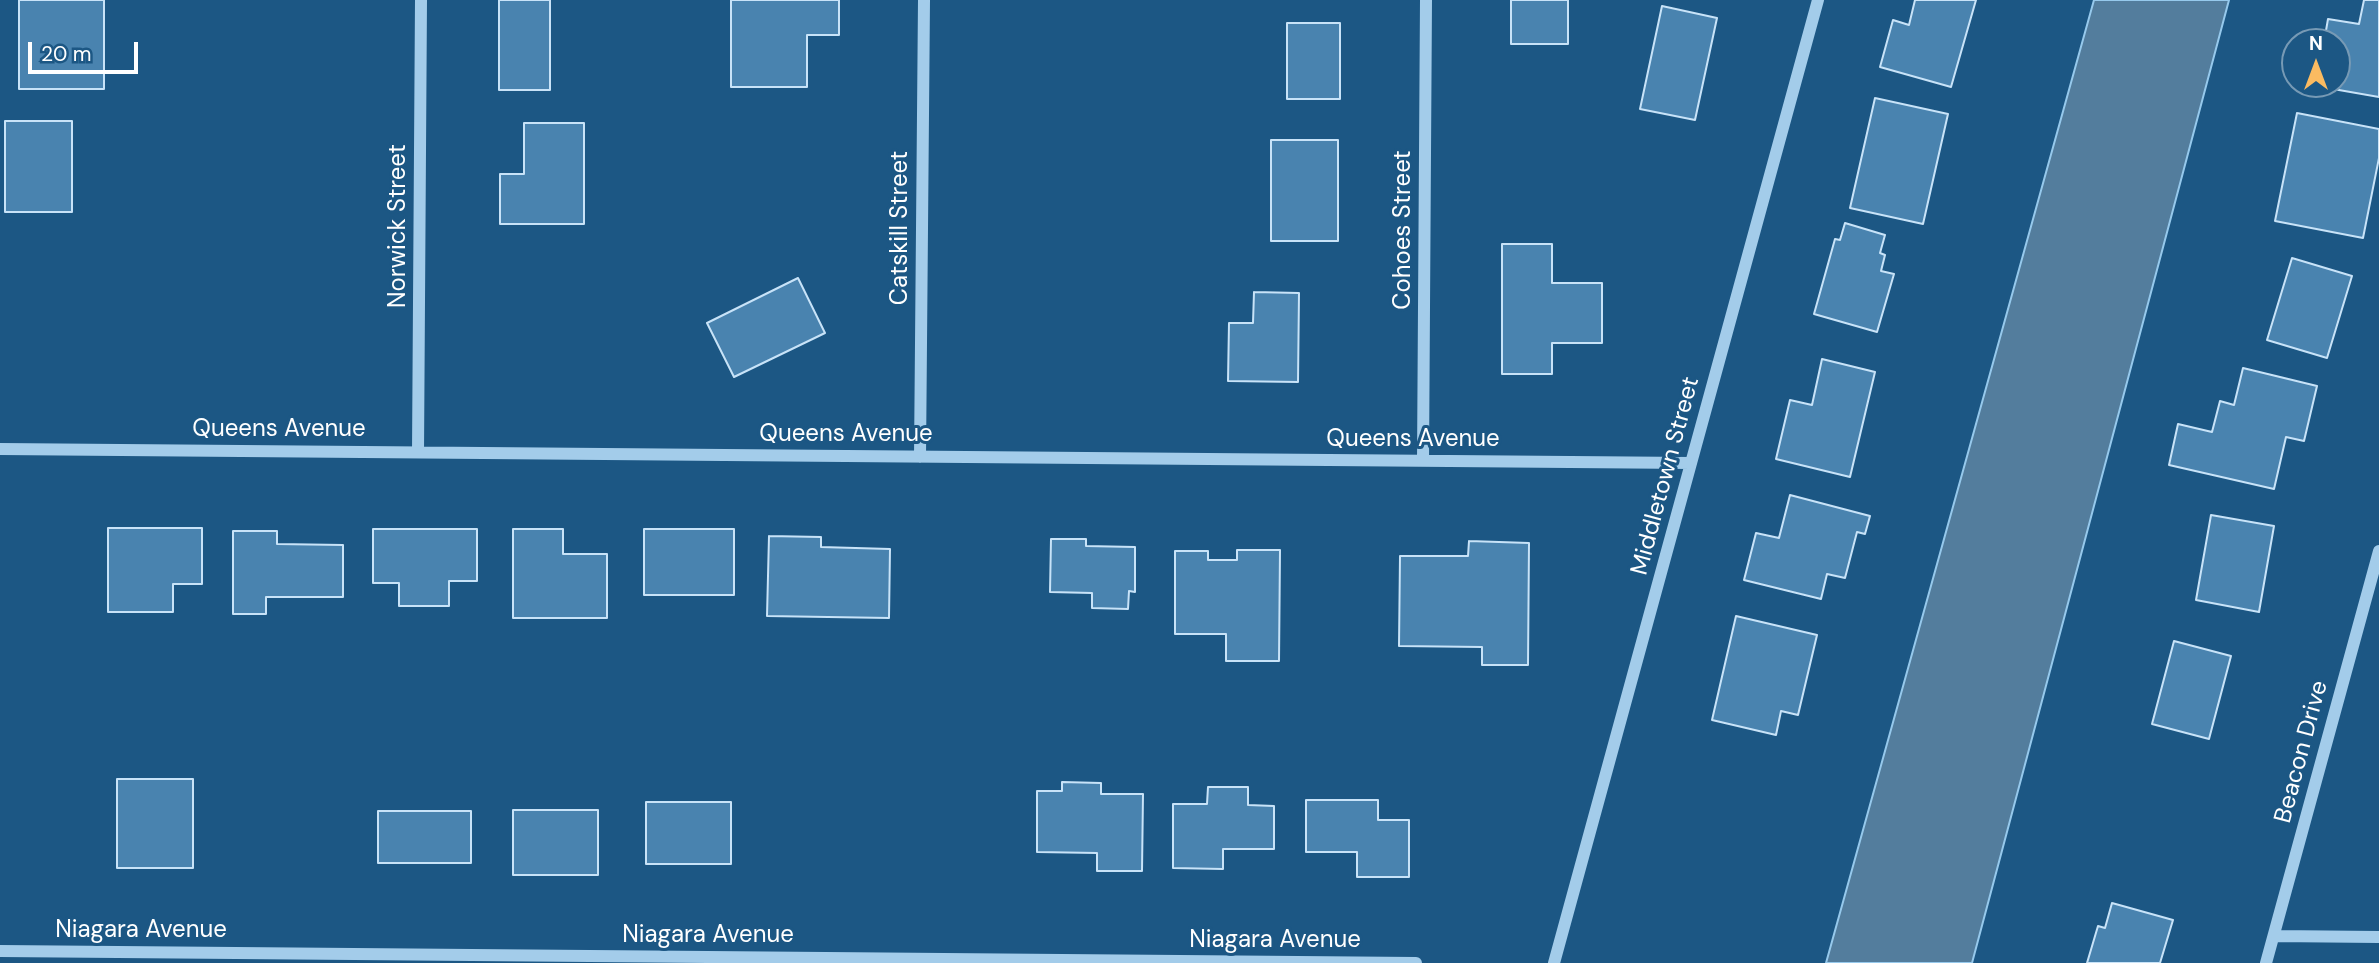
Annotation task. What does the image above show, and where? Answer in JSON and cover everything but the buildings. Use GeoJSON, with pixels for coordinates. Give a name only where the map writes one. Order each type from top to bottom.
{"type":"FeatureCollection","features":[{"type":"Feature","properties":{"kind":"street","name":"Norwick Street"},"geometry":{"type":"LineString","coordinates":[[418,452],[421,0]]}},
{"type":"Feature","properties":{"kind":"street","name":"Catskill Street"},"geometry":{"type":"LineString","coordinates":[[920,457],[924,0]]}},
{"type":"Feature","properties":{"kind":"street","name":"Cohoes Street"},"geometry":{"type":"LineString","coordinates":[[1423,461],[1426,0]]}},
{"type":"Feature","properties":{"kind":"street","name":"Middletown Street"},"geometry":{"type":"LineString","coordinates":[[1555,963],[1818,0]]}},
{"type":"Feature","properties":{"kind":"street","name":"Queens Avenue"},"geometry":{"type":"LineString","coordinates":[[0,449],[1691,463]]}},
{"type":"Feature","properties":{"kind":"street","name":"Beacon Drive"},"geometry":{"type":"LineString","coordinates":[[2266,963],[2379,551]]}},
{"type":"Feature","properties":{"kind":"street"},"geometry":{"type":"LineString","coordinates":[[2274,936],[2379,937]]}},
{"type":"Feature","properties":{"kind":"street","name":"Niagara Avenue"},"geometry":{"type":"LineString","coordinates":[[0,951],[1416,963]]}},
{"type":"Feature","properties":{"kind":"water"},"geometry":{"type":"Polygon","coordinates":[[[2094,0],[2229,0],[1972,963],[1826,963],[2094,0]]]}}]}
